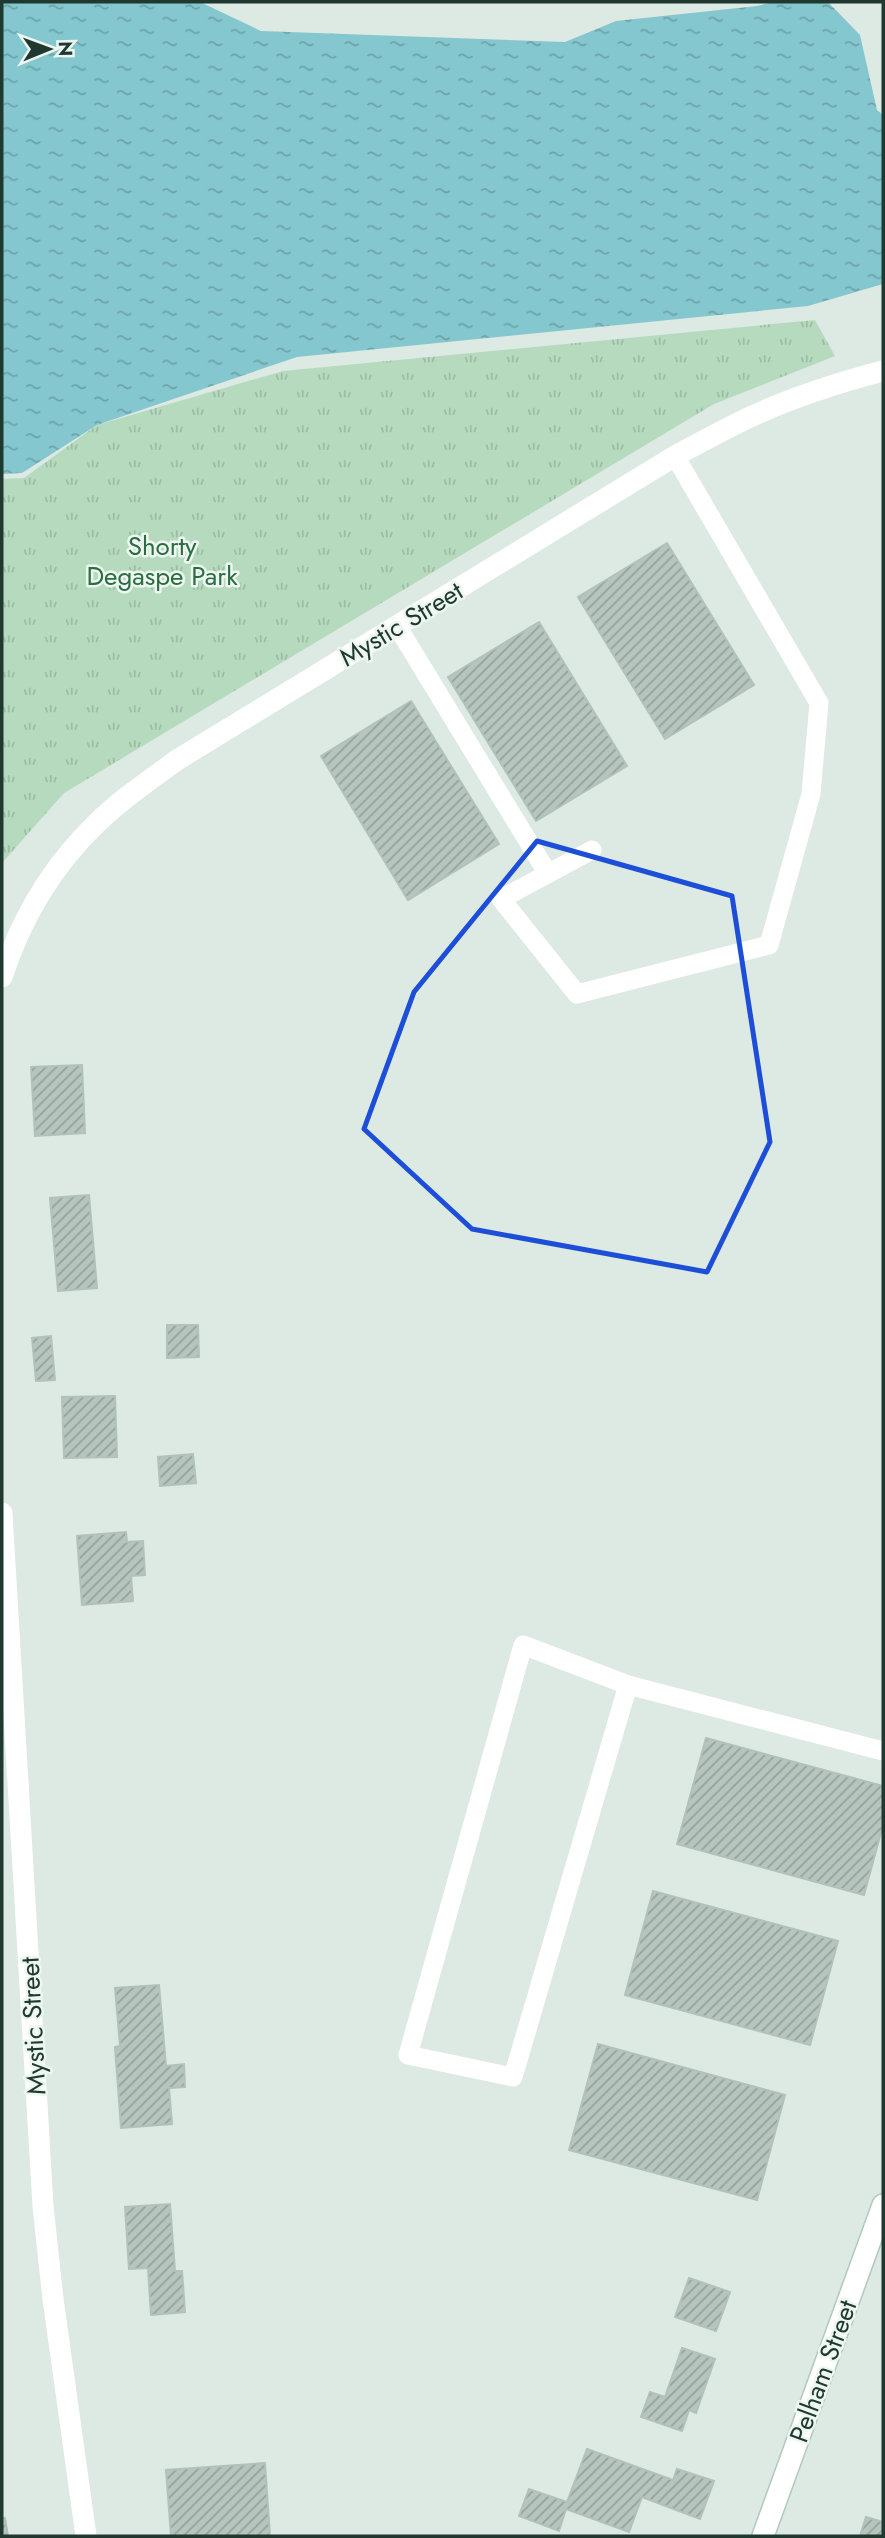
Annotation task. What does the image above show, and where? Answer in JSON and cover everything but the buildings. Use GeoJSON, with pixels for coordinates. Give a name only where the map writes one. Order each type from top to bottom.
{"type":"FeatureCollection","features":[{"type":"Feature","properties":{"kind":"street","name":"Mystic Street"},"geometry":{"type":"LineString","coordinates":[[2,977],[14,942],[48,879],[105,816],[177,760],[675,456],[783,403],[883,371]]}},
{"type":"Feature","properties":{"kind":"street","name":"Mystic Street"},"geometry":{"type":"LineString","coordinates":[[2,1513],[43,2206],[54,2312],[86,2536]]}},
{"type":"Feature","properties":{"kind":"street","name":"Pelham Street"},"geometry":{"type":"LineString","coordinates":[[763,2536],[883,2205]]}},
{"type":"Feature","properties":{"kind":"lane"},"geometry":{"type":"LineString","coordinates":[[592,850],[501,899],[577,994],[769,945],[811,794],[819,704],[675,456]]}},
{"type":"Feature","properties":{"kind":"lane"},"geometry":{"type":"LineString","coordinates":[[397,626],[548,873]]}},
{"type":"Feature","properties":{"kind":"lane"},"geometry":{"type":"LineString","coordinates":[[628,1685],[513,2077],[408,2054],[523,1646],[628,1685],[883,1751]]}},
{"type":"Feature","properties":{"kind":"highlighted area"},"geometry":{"type":"Polygon","coordinates":[[[537,841],[732,896],[770,1142],[707,1272],[472,1229],[364,1129],[414,992],[537,841]]]}},
{"type":"Feature","properties":{"kind":"green space","name":"Shorty Degaspe Park"},"geometry":{"type":"Polygon","coordinates":[[[815,320],[835,356],[714,404],[64,793],[2,863],[2,479],[24,478],[97,425],[283,371],[815,320]]]}},
{"type":"Feature","properties":{"kind":"water"},"geometry":{"type":"Polygon","coordinates":[[[2,2],[200,2],[261,31],[565,42],[616,21],[773,2],[828,2],[860,35],[877,110],[883,115],[883,284],[808,306],[297,357],[97,425],[22,473],[2,474],[2,2]]]}}]}
